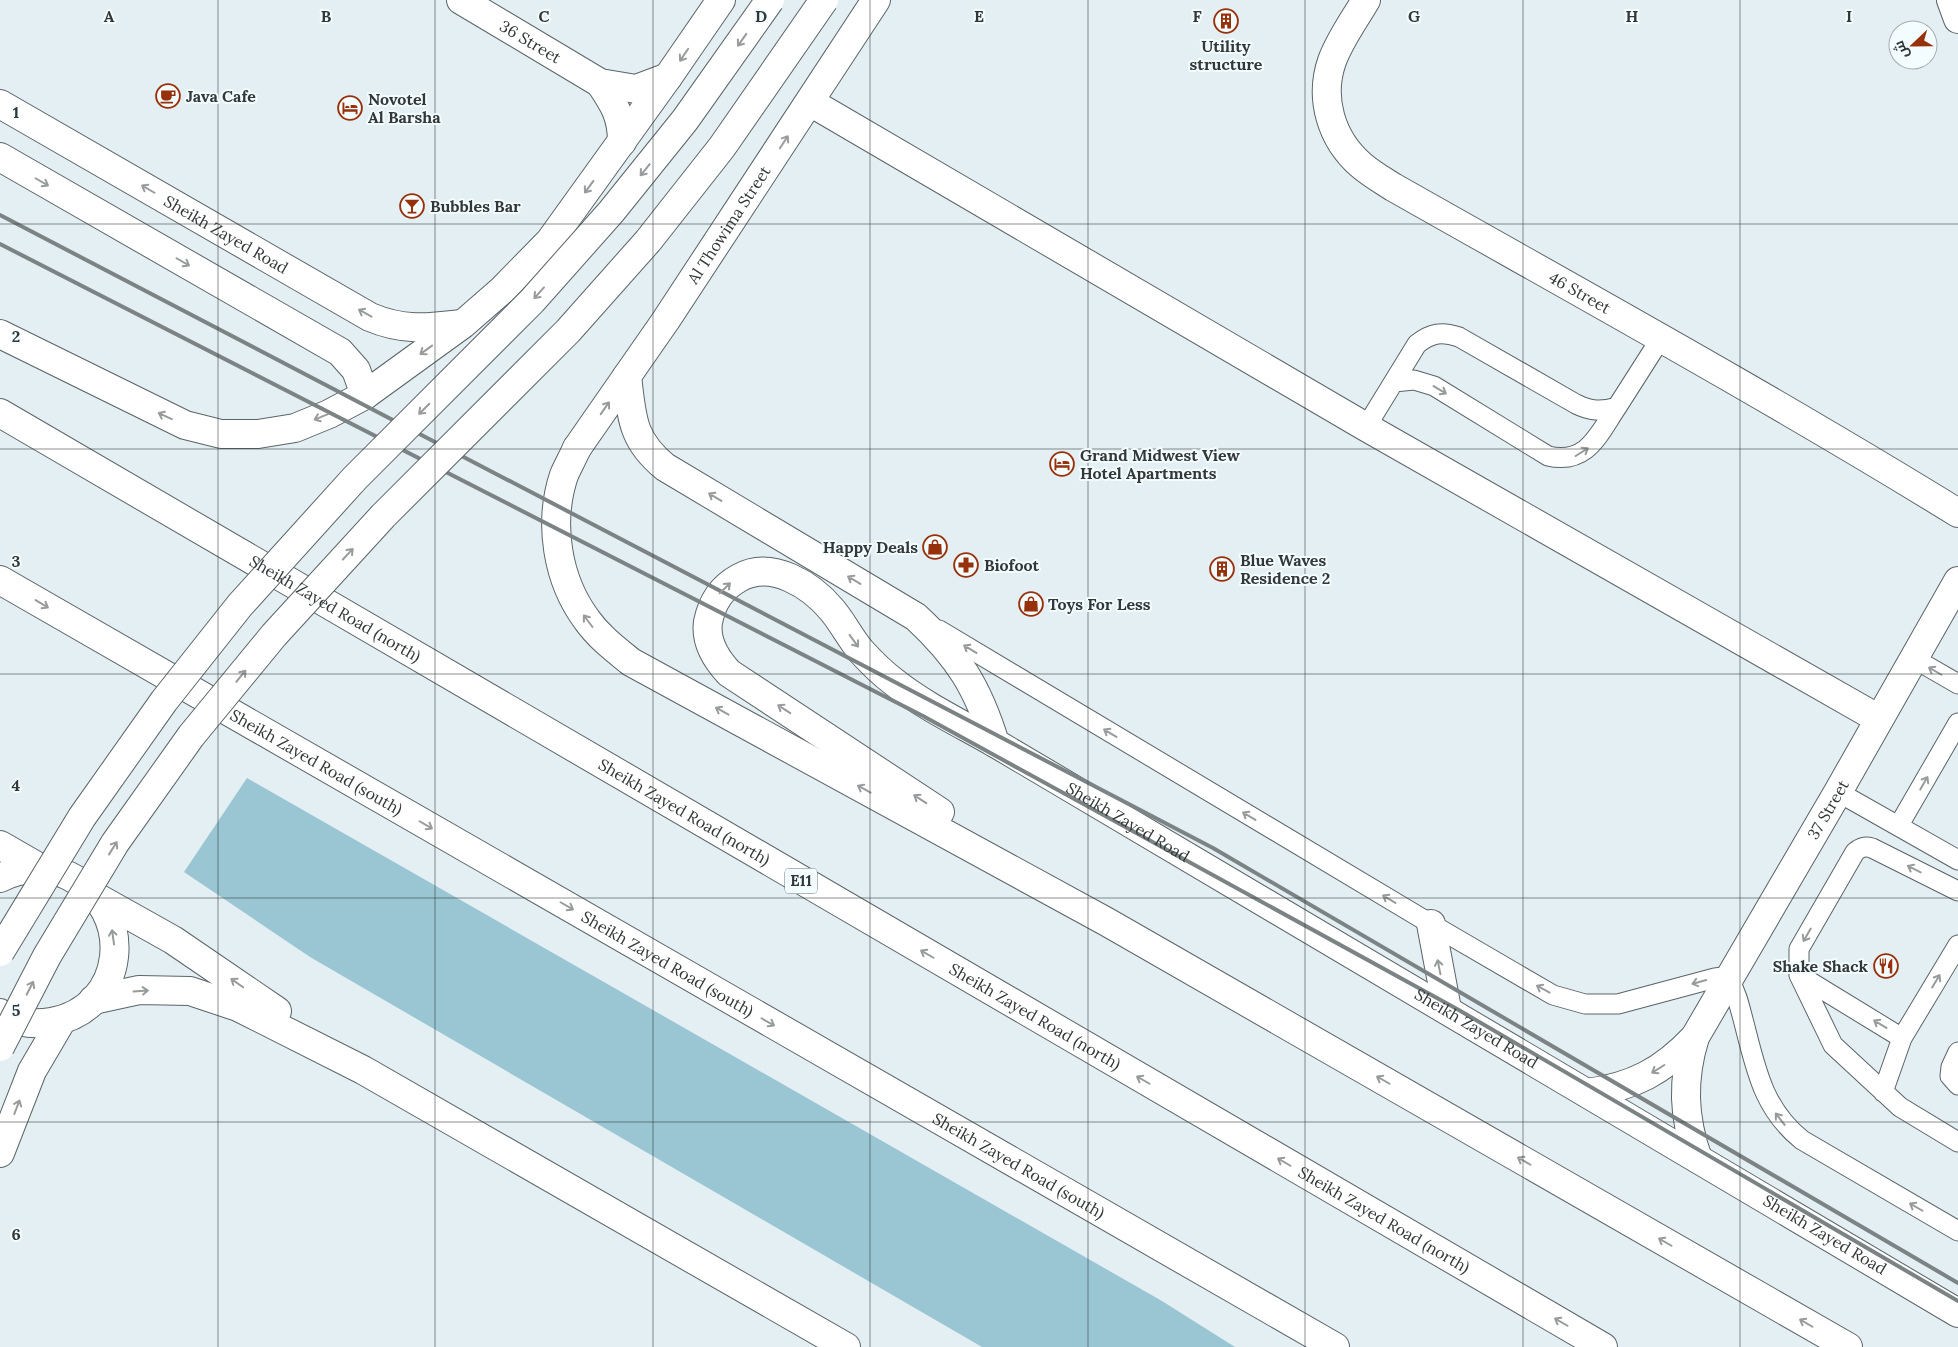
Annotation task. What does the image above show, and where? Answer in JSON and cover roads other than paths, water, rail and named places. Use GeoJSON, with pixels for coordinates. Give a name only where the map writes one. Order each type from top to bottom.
{"type":"FeatureCollection","features":[{"type":"Feature","properties":{"kind":"main road","name":"36 Street"},"geometry":{"type":"LineString","coordinates":[[461,0],[600,83],[636,89],[668,78]]}},
{"type":"Feature","properties":{"kind":"main road"},"geometry":{"type":"LineString","coordinates":[[0,334],[185,425],[221,434],[258,434],[295,428],[329,414],[365,395],[463,324],[502,290],[550,241],[668,78],[721,0]]}},
{"type":"Feature","properties":{"kind":"main road"},"geometry":{"type":"LineString","coordinates":[[0,952],[82,817],[164,701],[240,605],[355,478],[532,301],[611,212],[685,120],[770,0]]}},
{"type":"Feature","properties":{"kind":"main road"},"geometry":{"type":"LineString","coordinates":[[0,1047],[47,956],[115,844],[191,736],[274,635],[383,516],[568,331],[648,241],[722,147],[824,0]]}},
{"type":"Feature","properties":{"kind":"main road","name":"Al Thowima Street"},"geometry":{"type":"LineString","coordinates":[[876,0],[810,102],[577,448],[564,475],[557,505],[556,536],[561,566],[571,594],[587,621],[607,643],[631,662],[1107,922]]}},
{"type":"Feature","properties":{"kind":"main road","name":"46 Street"},"geometry":{"type":"LineString","coordinates":[[1366,0],[1332,60],[1328,79],[1327,99],[1330,118],[1338,136],[1348,153],[1362,166],[1393,187],[1661,338],[1958,513]]}},
{"type":"Feature","properties":{"kind":"main road"},"geometry":{"type":"LineString","coordinates":[[1951,0],[1958,19]]}},
{"type":"Feature","properties":{"kind":"main road","name":"36 Street"},"geometry":{"type":"LineString","coordinates":[[600,83],[619,113],[622,142]]}},
{"type":"Feature","properties":{"kind":"main road"},"geometry":{"type":"LineString","coordinates":[[810,102],[1366,427],[1879,719]]}},
{"type":"Feature","properties":{"kind":"main road","name":"Sheikh Zayed Road"},"geometry":{"type":"LineString","coordinates":[[0,104],[370,317],[396,326],[410,328],[463,324]]}},
{"type":"Feature","properties":{"kind":"main road"},"geometry":{"type":"LineString","coordinates":[[0,157],[340,352],[356,370],[365,395]]}},
{"type":"Feature","properties":{"kind":"main road"},"geometry":{"type":"LineString","coordinates":[[627,376],[634,426],[646,449],[655,459],[665,467],[916,617],[939,638],[958,661],[974,687],[986,714],[995,743]]}},
{"type":"Feature","properties":{"kind":"main road","name":"Sheikh Zayed Road (north)"},"geometry":{"type":"LineString","coordinates":[[0,414],[1603,1347]]}},
{"type":"Feature","properties":{"kind":"main road","name":"Sheikh Zayed Road"},"geometry":{"type":"LineString","coordinates":[[1107,922],[729,673],[717,660],[710,645],[707,628],[710,611],[718,596],[729,583],[744,575],[761,571],[778,573],[794,579],[815,593],[832,610],[860,650],[894,682],[914,696],[1447,1009],[1958,1313]]}},
{"type":"Feature","properties":{"kind":"main road","name":"Sheikh Zayed Road (south)"},"geometry":{"type":"LineString","coordinates":[[0,580],[1335,1347]]}},
{"type":"Feature","properties":{"kind":"main road","name":"37 Street"},"geometry":{"type":"LineString","coordinates":[[1587,1093],[1614,1088],[1647,1076],[1670,1061],[1695,1037],[1958,581]]}},
{"type":"Feature","properties":{"kind":"main road"},"geometry":{"type":"LineString","coordinates":[[0,845],[40,868]]}},
{"type":"Feature","properties":{"kind":"main road"},"geometry":{"type":"LineString","coordinates":[[0,878],[20,870],[40,868],[62,872],[82,882],[98,898],[110,917],[115,939],[114,961],[107,982],[93,1000],[79,1012],[62,1020],[42,1024],[21,1022],[0,1014]]}},
{"type":"Feature","properties":{"kind":"main road"},"geometry":{"type":"LineString","coordinates":[[98,898],[136,918],[180,945],[363,1070]]}},
{"type":"Feature","properties":{"kind":"main road"},"geometry":{"type":"LineString","coordinates":[[1107,922],[1848,1347]]}},
{"type":"Feature","properties":{"kind":"main road"},"geometry":{"type":"LineString","coordinates":[[1431,924],[1447,1009]]}},
{"type":"Feature","properties":{"kind":"main road"},"geometry":{"type":"LineString","coordinates":[[93,1000],[140,990],[190,991],[238,1007],[363,1070],[846,1347]]}},
{"type":"Feature","properties":{"kind":"main road"},"geometry":{"type":"LineString","coordinates":[[0,1153],[32,1071],[62,1020]]}},
{"type":"Feature","properties":{"kind":"main road","name":"37 Street"},"geometry":{"type":"LineString","coordinates":[[1695,1037],[1688,1064],[1685,1098],[1691,1139],[1698,1158]]}},
{"type":"Feature","properties":{"kind":"lane"},"geometry":{"type":"LineString","coordinates":[[1366,427],[1417,344],[1426,337],[1437,333],[1449,333],[1459,337],[1586,409],[1606,411],[1617,408]]}},
{"type":"Feature","properties":{"kind":"lane"},"geometry":{"type":"LineString","coordinates":[[1394,382],[1414,380],[1434,386],[1548,456],[1560,459],[1572,458],[1583,453],[1592,445],[1661,338]]}},
{"type":"Feature","properties":{"kind":"lane"},"geometry":{"type":"LineString","coordinates":[[916,617],[1431,924],[1554,995],[1585,1004],[1618,1004],[1715,978],[1723,977],[1729,980],[1736,995],[1766,1095],[1780,1120],[1808,1144],[1958,1231]]}},
{"type":"Feature","properties":{"kind":"lane"},"geometry":{"type":"LineString","coordinates":[[1913,658],[1958,684]]}},
{"type":"Feature","properties":{"kind":"lane"},"geometry":{"type":"LineString","coordinates":[[1899,825],[1958,723]]}},
{"type":"Feature","properties":{"kind":"lane"},"geometry":{"type":"LineString","coordinates":[[1838,792],[1958,860]]}},
{"type":"Feature","properties":{"kind":"lane"},"geometry":{"type":"LineString","coordinates":[[1958,891],[1872,848],[1866,846],[1860,848],[1855,852],[1799,949],[1800,975],[1833,1045],[1900,1107],[1958,1142]]}},
{"type":"Feature","properties":{"kind":"lane"},"geometry":{"type":"LineString","coordinates":[[1883,1092],[1902,1038],[1958,945]]}},
{"type":"Feature","properties":{"kind":"lane"},"geometry":{"type":"LineString","coordinates":[[1800,975],[1902,1038]]}},
{"type":"Feature","properties":{"kind":"lane"},"geometry":{"type":"LineString","coordinates":[[1958,1052],[1951,1066],[1950,1076],[1958,1085]]}},
{"type":"Feature","properties":{"kind":"railway"},"geometry":{"type":"LineString","coordinates":[[0,215],[1213,848],[1958,1283]]}},
{"type":"Feature","properties":{"kind":"railway"},"geometry":{"type":"LineString","coordinates":[[0,244],[923,716],[1457,1009],[1958,1301]]}},
{"type":"Feature","properties":{"kind":"place","name":"Utility structure"},"geometry":{"type":"Point","coordinates":[1226,21]}},
{"type":"Feature","properties":{"kind":"place","name":"Java Cafe"},"geometry":{"type":"Point","coordinates":[168,96]}},
{"type":"Feature","properties":{"kind":"place","name":"Novotel Al Barsha"},"geometry":{"type":"Point","coordinates":[350,108]}},
{"type":"Feature","properties":{"kind":"place","name":"Bubbles Bar"},"geometry":{"type":"Point","coordinates":[412,206]}},
{"type":"Feature","properties":{"kind":"place","name":"Grand Midwest View Hotel Apartments"},"geometry":{"type":"Point","coordinates":[1062,464]}},
{"type":"Feature","properties":{"kind":"place","name":"Happy Deals"},"geometry":{"type":"Point","coordinates":[935,547]}},
{"type":"Feature","properties":{"kind":"place","name":"Biofoot"},"geometry":{"type":"Point","coordinates":[966,565]}},
{"type":"Feature","properties":{"kind":"place","name":"Blue Waves Residence 2"},"geometry":{"type":"Point","coordinates":[1222,569]}},
{"type":"Feature","properties":{"kind":"place","name":"Toys For Less"},"geometry":{"type":"Point","coordinates":[1031,604]}},
{"type":"Feature","properties":{"kind":"place","name":"Shake Shack"},"geometry":{"type":"Point","coordinates":[1886,966]}}]}
